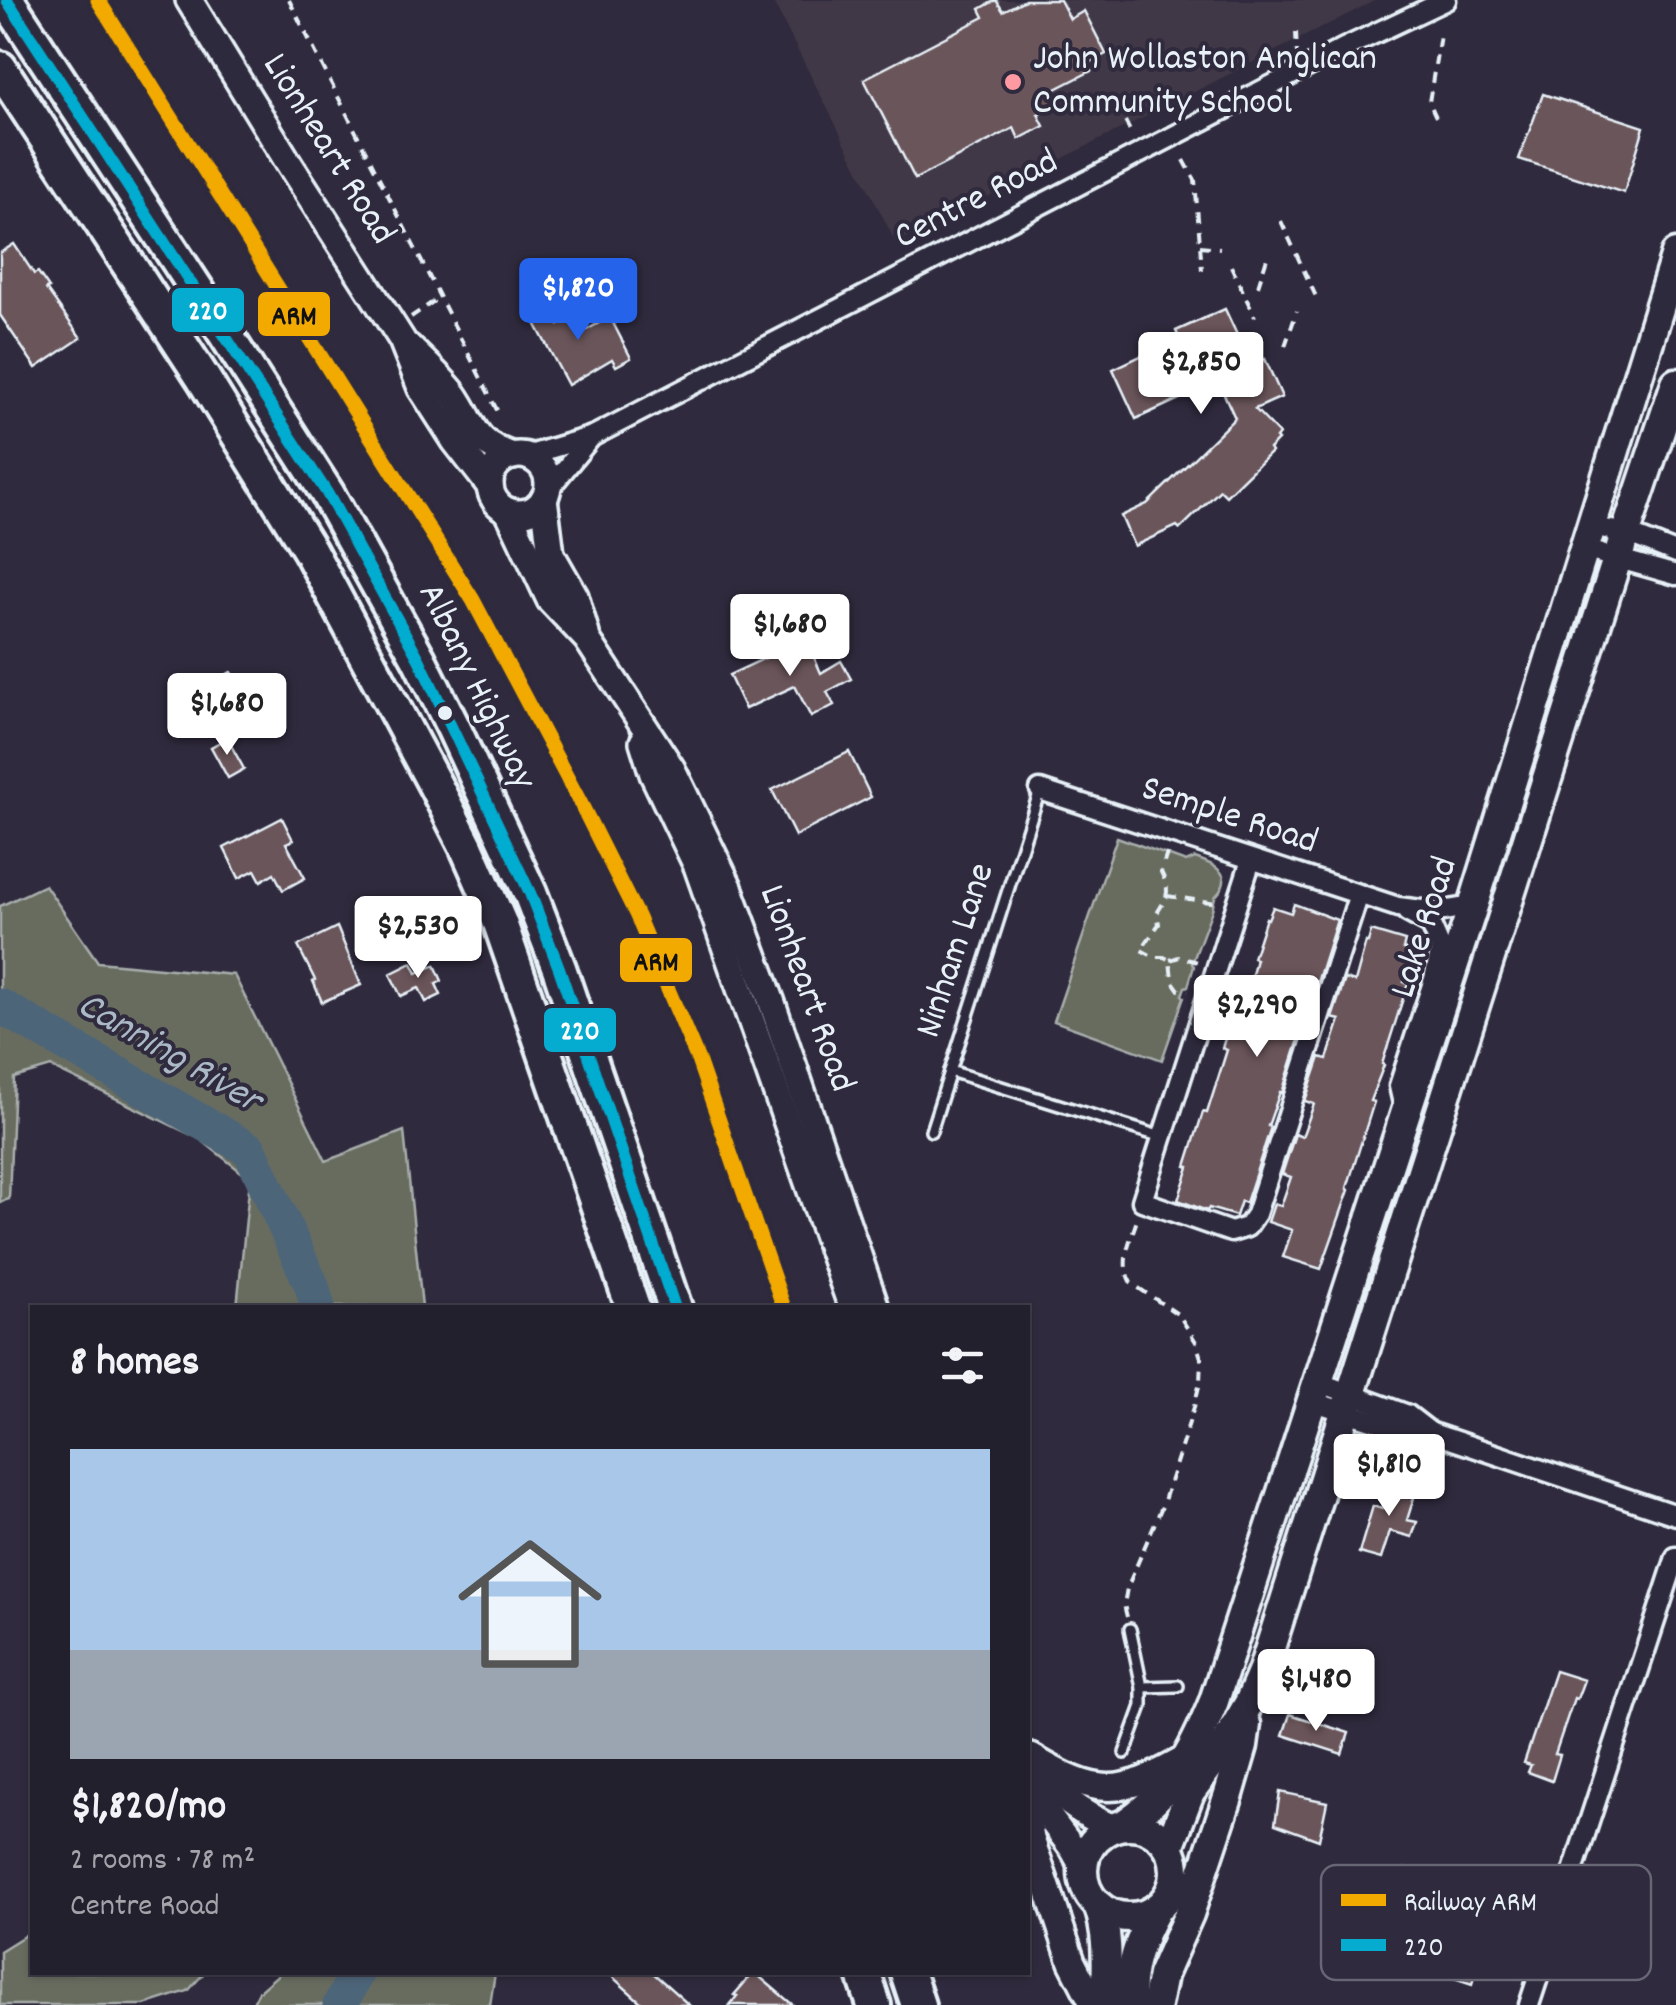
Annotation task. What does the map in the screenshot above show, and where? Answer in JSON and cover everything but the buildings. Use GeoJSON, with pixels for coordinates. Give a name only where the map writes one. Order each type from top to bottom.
{"type":"FeatureCollection","features":[{"type":"Feature","properties":{"kind":"highway","name":"Albany Highway"},"geometry":{"type":"LineString","coordinates":[[7,0],[327,493],[453,728],[530,894],[559,968],[674,1305]]}},
{"type":"Feature","properties":{"kind":"highway","name":"Albany Highway"},"geometry":{"type":"LineString","coordinates":[[0,68],[212,393],[331,588],[436,786],[488,892],[632,1305]]}},
{"type":"Feature","properties":{"kind":"highway"},"geometry":{"type":"LineString","coordinates":[[331,588],[368,564]]}},
{"type":"Feature","properties":{"kind":"highway"},"geometry":{"type":"LineString","coordinates":[[864,1975],[874,2005]]}},
{"type":"Feature","properties":{"kind":"highway"},"geometry":{"type":"LineString","coordinates":[[908,1975],[918,2005]]}},
{"type":"Feature","properties":{"kind":"main road","name":"Lionheart Road"},"geometry":{"type":"LineString","coordinates":[[189,0],[398,334],[421,388],[455,442],[490,486]]}},
{"type":"Feature","properties":{"kind":"main road","name":"Lake Road"},"geometry":{"type":"LineString","coordinates":[[1118,1827],[1158,1798],[1174,1780],[1214,1701],[1472,906],[1676,254]]}},
{"type":"Feature","properties":{"kind":"main road","name":"Lionheart Road"},"geometry":{"type":"LineString","coordinates":[[398,334],[456,396],[475,434],[488,445],[520,456]]}},
{"type":"Feature","properties":{"kind":"main road","name":"Lake Road"},"geometry":{"type":"LineString","coordinates":[[1168,1847],[1190,1792],[1222,1749],[1262,1673],[1676,383]]}},
{"type":"Feature","properties":{"kind":"main road"},"geometry":{"type":"LineString","coordinates":[[520,456],[541,466],[548,482],[539,505],[524,512],[508,511],[496,501],[490,486],[499,464],[520,456]]}},
{"type":"Feature","properties":{"kind":"main road","name":"Lionheart Road"},"geometry":{"type":"LineString","coordinates":[[545,495],[551,554],[574,596],[587,638]]}},
{"type":"Feature","properties":{"kind":"main road","name":"Lionheart Road"},"geometry":{"type":"LineString","coordinates":[[508,511],[550,600],[587,638],[672,769],[729,886],[875,1305]]}},
{"type":"Feature","properties":{"kind":"main road","name":"Lionheart Road"},"geometry":{"type":"LineString","coordinates":[[632,709],[653,774],[698,866],[851,1305]]}},
{"type":"Feature","properties":{"kind":"main road"},"geometry":{"type":"LineString","coordinates":[[1156,2005],[1162,1975],[1190,1914],[1228,1794],[1249,1703]]}},
{"type":"Feature","properties":{"kind":"main road"},"geometry":{"type":"LineString","coordinates":[[1030,1754],[1060,1775],[1106,1788],[1144,1781],[1187,1758]]}},
{"type":"Feature","properties":{"kind":"main road"},"geometry":{"type":"LineString","coordinates":[[1030,1755],[1061,1797],[1080,1812],[1118,1827]]}},
{"type":"Feature","properties":{"kind":"main road"},"geometry":{"type":"LineString","coordinates":[[1030,1792],[1083,1867]]}},
{"type":"Feature","properties":{"kind":"main road"},"geometry":{"type":"LineString","coordinates":[[1106,2005],[1105,1926],[1084,1882],[1083,1867],[1092,1843],[1101,1834],[1118,1827],[1137,1826],[1160,1836],[1174,1859],[1176,1873],[1167,1898],[1157,1908],[1136,1947],[1130,1980],[1131,2005]]}},
{"type":"Feature","properties":{"kind":"main road"},"geometry":{"type":"LineString","coordinates":[[1030,1833],[1072,1962],[1094,2005]]}},
{"type":"Feature","properties":{"kind":"main road"},"geometry":{"type":"LineString","coordinates":[[1099,1907],[1134,1917],[1157,1908]]}},
{"type":"Feature","properties":{"kind":"street","name":"Centre Road"},"geometry":{"type":"LineString","coordinates":[[520,456],[593,436],[1342,49],[1446,0]]}},
{"type":"Feature","properties":{"kind":"street","name":"Centre Road"},"geometry":{"type":"LineString","coordinates":[[545,495],[593,436]]}},
{"type":"Feature","properties":{"kind":"street"},"geometry":{"type":"LineString","coordinates":[[1588,538],[1676,553]]}},
{"type":"Feature","properties":{"kind":"street"},"geometry":{"type":"LineString","coordinates":[[1588,538],[1621,546],[1676,575]]}},
{"type":"Feature","properties":{"kind":"street","name":"Semple Road"},"geometry":{"type":"LineString","coordinates":[[1040,790],[1398,907],[1437,912],[1472,906]]}},
{"type":"Feature","properties":{"kind":"street"},"geometry":{"type":"LineString","coordinates":[[1251,860],[1142,1201],[1231,1232],[1242,1230],[1252,1221],[1359,894]]}},
{"type":"Feature","properties":{"kind":"street","name":"Semple Road"},"geometry":{"type":"LineString","coordinates":[[1398,907],[1430,926],[1440,948],[1434,979],[1399,1086],[1405,1114]]}},
{"type":"Feature","properties":{"kind":"street"},"geometry":{"type":"LineString","coordinates":[[1314,1392],[1408,1415],[1432,1433],[1676,1516]]}},
{"type":"Feature","properties":{"kind":"street"},"geometry":{"type":"LineString","coordinates":[[1575,1865],[1676,1557]]}},
{"type":"Feature","properties":{"kind":"street"},"geometry":{"type":"LineString","coordinates":[[1529,2005],[1537,1980]]}},
{"type":"Feature","properties":{"kind":"lane","name":"Ninham Lane"},"geometry":{"type":"LineString","coordinates":[[931,1131],[1040,790]]}},
{"type":"Feature","properties":{"kind":"lane"},"geometry":{"type":"LineString","coordinates":[[950,1071],[1162,1138]]}},
{"type":"Feature","properties":{"kind":"lane"},"geometry":{"type":"LineString","coordinates":[[1126,1753],[1142,1706],[1142,1686],[1130,1629]]}},
{"type":"Feature","properties":{"kind":"lane"},"geometry":{"type":"LineString","coordinates":[[1142,1686],[1178,1686]]}},
{"type":"Feature","properties":{"kind":"path"},"geometry":{"type":"LineString","coordinates":[[289,0],[499,414]]}},
{"type":"Feature","properties":{"kind":"path"},"geometry":{"type":"LineString","coordinates":[[1296,32],[1298,58]]}},
{"type":"Feature","properties":{"kind":"path"},"geometry":{"type":"LineString","coordinates":[[1436,117],[1429,102],[1440,35]]}},
{"type":"Feature","properties":{"kind":"path"},"geometry":{"type":"LineString","coordinates":[[1125,122],[1132,135]]}},
{"type":"Feature","properties":{"kind":"path"},"geometry":{"type":"LineString","coordinates":[[1184,160],[1194,180],[1202,270]]}},
{"type":"Feature","properties":{"kind":"path"},"geometry":{"type":"LineString","coordinates":[[1281,221],[1318,300]]}},
{"type":"Feature","properties":{"kind":"path"},"geometry":{"type":"LineString","coordinates":[[1200,246],[1220,248]]}},
{"type":"Feature","properties":{"kind":"path"},"geometry":{"type":"LineString","coordinates":[[1258,286],[1270,252]]}},
{"type":"Feature","properties":{"kind":"path"},"geometry":{"type":"LineString","coordinates":[[1231,266],[1255,317]]}},
{"type":"Feature","properties":{"kind":"path"},"geometry":{"type":"LineString","coordinates":[[398,334],[440,297]]}},
{"type":"Feature","properties":{"kind":"path"},"geometry":{"type":"LineString","coordinates":[[1285,346],[1297,311]]}},
{"type":"Feature","properties":{"kind":"path"},"geometry":{"type":"LineString","coordinates":[[1167,852],[1161,872],[1168,885],[1168,896],[1157,913],[1158,924],[1140,950],[1154,958],[1178,957],[1198,962]]}},
{"type":"Feature","properties":{"kind":"path"},"geometry":{"type":"LineString","coordinates":[[1168,896],[1217,903]]}},
{"type":"Feature","properties":{"kind":"path"},"geometry":{"type":"LineString","coordinates":[[1170,960],[1172,980],[1179,990],[1188,992]]}},
{"type":"Feature","properties":{"kind":"path"},"geometry":{"type":"LineString","coordinates":[[1130,1629],[1124,1605],[1126,1588],[1164,1504],[1194,1407],[1202,1358],[1179,1315],[1127,1277],[1124,1260],[1142,1201]]}},
{"type":"Feature","properties":{"kind":"shaded area","name":"John Wollaston Anglican Community School"},"geometry":{"type":"Polygon","coordinates":[[[772,0],[1376,0],[896,243],[772,0]]]}},
{"type":"Feature","properties":{"kind":"shaded area"},"geometry":{"type":"Polygon","coordinates":[[[1117,837],[1186,862],[1195,858],[1217,868],[1224,877],[1162,1060],[1054,1021],[1117,837]]]}},
{"type":"Feature","properties":{"kind":"shaded area"},"geometry":{"type":"Polygon","coordinates":[[[45,885],[98,962],[234,975],[326,1161],[404,1131],[422,1305],[237,1305],[250,1179],[200,1139],[51,1067],[14,1078],[9,1199],[0,1202],[0,906],[45,885]]]}},
{"type":"Feature","properties":{"kind":"shaded area"},"geometry":{"type":"Polygon","coordinates":[[[30,1932],[30,1975],[202,1975],[188,1991],[144,2005],[0,2005],[0,1951],[30,1932]]]}},
{"type":"Feature","properties":{"kind":"shaded area"},"geometry":{"type":"Polygon","coordinates":[[[278,1975],[495,1975],[490,2005],[252,2005],[259,1991],[278,1975]]]}},
{"type":"Feature","properties":{"kind":"waterway","name":"Canning River"},"geometry":{"type":"LineString","coordinates":[[0,1006],[250,1150],[317,1305]]}},
{"type":"Feature","properties":{"kind":"waterway","name":"Canning River"},"geometry":{"type":"LineString","coordinates":[[340,2005],[355,1975]]}},
{"type":"Feature","properties":{"kind":"rail line","name":"ARM"},"geometry":{"type":"LineString","coordinates":[[98,0],[473,600],[581,804],[637,916],[698,1060],[783,1305]]}},
{"type":"Feature","properties":{"kind":"transit line","name":"220"},"geometry":{"type":"LineString","coordinates":[[7,0],[327,493],[419,659],[530,893],[674,1305]]}},
{"type":"Feature","properties":{"kind":"place","name":"John Wollaston Anglican Community School"},"geometry":{"type":"Point","coordinates":[1013,82]}}]}
